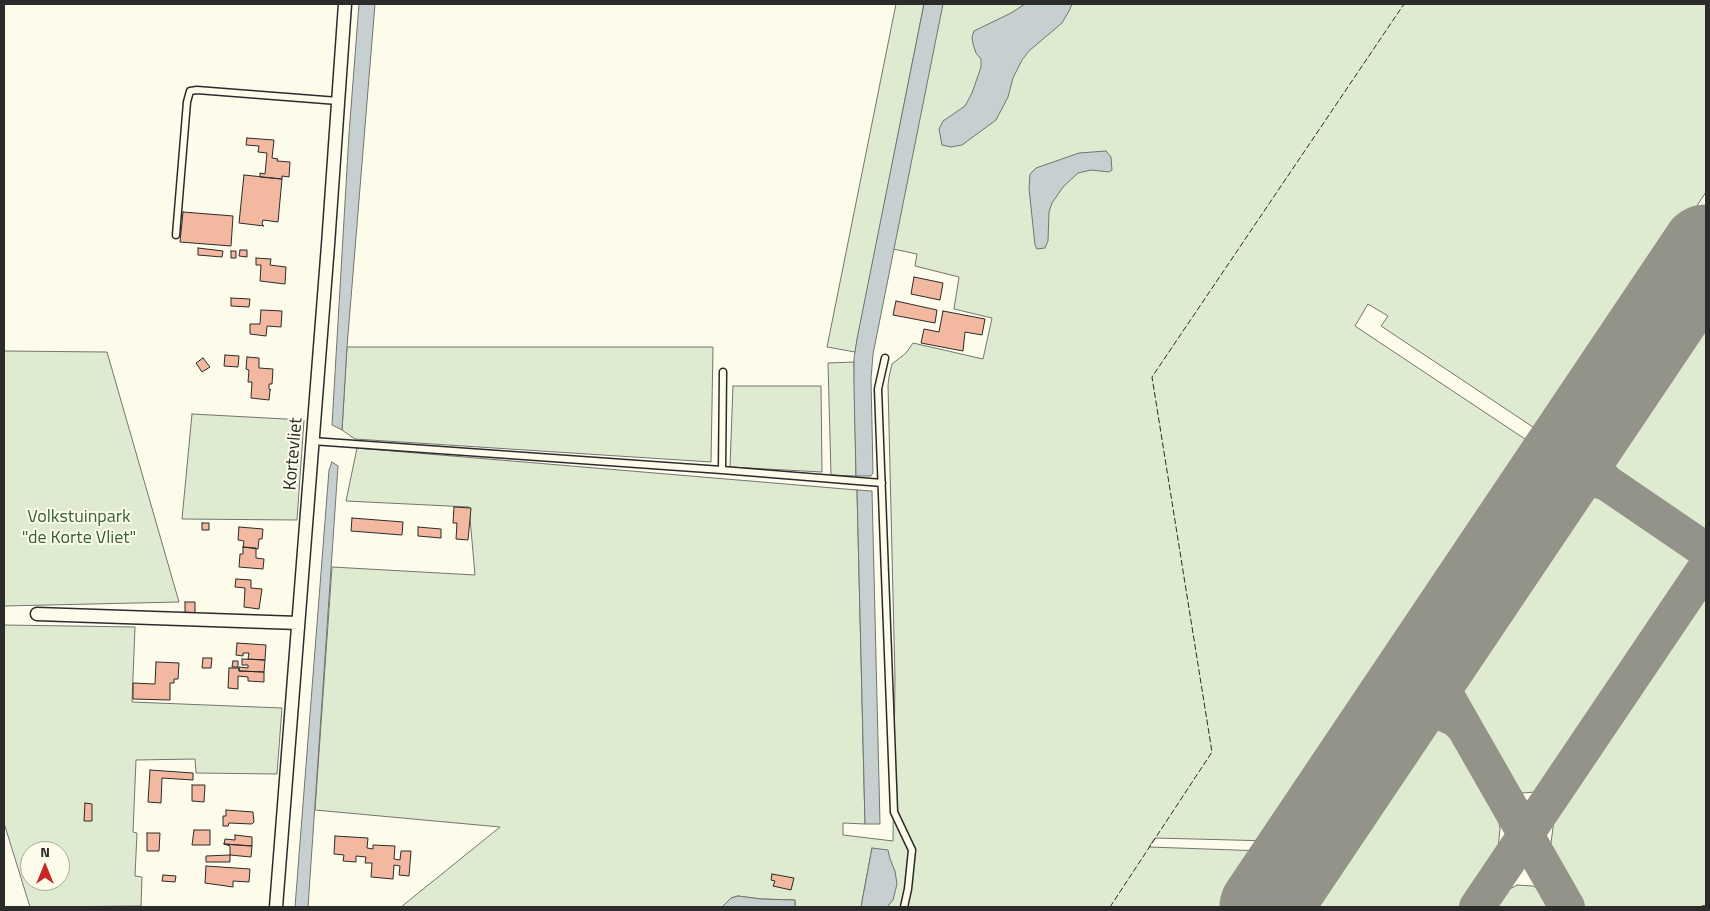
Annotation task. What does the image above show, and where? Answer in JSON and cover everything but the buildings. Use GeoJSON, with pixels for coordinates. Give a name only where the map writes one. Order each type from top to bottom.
{"type":"FeatureCollection","features":[{"type":"Feature","properties":{"kind":"street","name":"Kortevliet"},"geometry":{"type":"LineString","coordinates":[[276,907],[345,4]]}},
{"type":"Feature","properties":{"kind":"street"},"geometry":{"type":"LineString","coordinates":[[37,614],[298,623]]}},
{"type":"Feature","properties":{"kind":"lane"},"geometry":{"type":"LineString","coordinates":[[176,235],[187,102],[190,91],[338,101]]}},
{"type":"Feature","properties":{"kind":"lane"},"geometry":{"type":"LineString","coordinates":[[885,358],[878,388],[894,812],[912,850],[904,907]]}},
{"type":"Feature","properties":{"kind":"lane"},"geometry":{"type":"LineString","coordinates":[[722,470],[723,372]]}},
{"type":"Feature","properties":{"kind":"lane"},"geometry":{"type":"LineString","coordinates":[[312,441],[882,482]]}},
{"type":"Feature","properties":{"kind":"green space"},"geometry":{"type":"Polygon","coordinates":[[[896,4],[924,4],[855,352],[827,347],[896,4]]]}},
{"type":"Feature","properties":{"kind":"green space"},"geometry":{"type":"Polygon","coordinates":[[[934,4],[1706,4],[1706,192],[1545,435],[1381,326],[1388,316],[1368,304],[1355,326],[1537,447],[1271,841],[1155,838],[1149,847],[1264,851],[1226,907],[879,907],[872,848],[861,907],[795,907],[795,900],[738,896],[731,898],[722,907],[401,907],[500,827],[315,810],[332,567],[475,575],[469,507],[346,501],[357,448],[857,490],[865,824],[843,823],[843,835],[893,841],[895,679],[889,377],[892,364],[906,353],[913,343],[983,359],[992,318],[954,309],[959,277],[915,266],[917,254],[893,249],[934,4]]]}},
{"type":"Feature","properties":{"kind":"green space"},"geometry":{"type":"Polygon","coordinates":[[[1706,312],[1706,534],[1700,534],[1613,476],[1609,461],[1610,452],[1706,312]]]}},
{"type":"Feature","properties":{"kind":"green space"},"geometry":{"type":"Polygon","coordinates":[[[347,347],[713,347],[711,462],[355,439],[342,430],[347,347]]]}},
{"type":"Feature","properties":{"kind":"green space","name":"Volkstuinpark \"de Korte Vliet\""},"geometry":{"type":"Polygon","coordinates":[[[4,351],[107,352],[179,602],[4,606],[4,351]]]}},
{"type":"Feature","properties":{"kind":"green space"},"geometry":{"type":"Polygon","coordinates":[[[854,362],[856,476],[831,475],[828,363],[854,362]]]}},
{"type":"Feature","properties":{"kind":"green space"},"geometry":{"type":"Polygon","coordinates":[[[733,386],[821,386],[822,472],[730,467],[733,386]]]}},
{"type":"Feature","properties":{"kind":"green space"},"geometry":{"type":"Polygon","coordinates":[[[192,414],[304,420],[297,520],[182,519],[192,414]]]}},
{"type":"Feature","properties":{"kind":"green space"},"geometry":{"type":"Polygon","coordinates":[[[1600,491],[1690,552],[1692,563],[1690,569],[1543,786],[1536,792],[1523,793],[1511,784],[1463,702],[1458,689],[1460,675],[1581,496],[1589,492],[1600,491]]]}},
{"type":"Feature","properties":{"kind":"green space"},"geometry":{"type":"Polygon","coordinates":[[[1706,586],[1706,907],[1582,907],[1554,859],[1551,843],[1557,810],[1706,586]]]}},
{"type":"Feature","properties":{"kind":"green space"},"geometry":{"type":"Polygon","coordinates":[[[4,625],[135,627],[132,702],[282,708],[277,774],[196,773],[195,759],[136,760],[133,832],[137,833],[135,876],[142,877],[141,906],[30,907],[25,891],[70,891],[70,841],[20,841],[20,875],[4,823],[4,625]]]}},
{"type":"Feature","properties":{"kind":"green space"},"geometry":{"type":"Polygon","coordinates":[[[1438,729],[1446,731],[1453,736],[1461,746],[1491,798],[1497,811],[1500,828],[1498,849],[1489,866],[1461,907],[1305,907],[1416,742],[1427,733],[1438,729]]]}},
{"type":"Feature","properties":{"kind":"green space"},"geometry":{"type":"Polygon","coordinates":[[[1517,885],[1533,886],[1540,890],[1555,907],[1492,907],[1501,894],[1517,885]]]}},
{"type":"Feature","properties":{"kind":"shaded area"},"geometry":{"type":"Polygon","coordinates":[[[359,4],[375,4],[342,430],[332,425],[349,134],[359,4]]]}},
{"type":"Feature","properties":{"kind":"shaded area"},"geometry":{"type":"Polygon","coordinates":[[[924,4],[943,4],[873,354],[871,379],[873,473],[871,476],[856,476],[854,358],[924,4]]]}},
{"type":"Feature","properties":{"kind":"shaded area"},"geometry":{"type":"Polygon","coordinates":[[[1025,4],[1072,4],[1062,23],[1029,51],[1022,60],[1013,78],[1008,97],[996,120],[962,145],[951,147],[942,145],[939,129],[943,121],[965,106],[972,93],[981,67],[981,59],[976,53],[973,44],[972,37],[974,31],[1025,4]]]}},
{"type":"Feature","properties":{"kind":"shaded area"},"geometry":{"type":"Polygon","coordinates":[[[1106,151],[1111,157],[1112,170],[1109,172],[1091,170],[1078,173],[1063,187],[1052,203],[1049,212],[1048,241],[1045,248],[1037,249],[1029,188],[1030,174],[1036,168],[1079,153],[1106,151]]]}},
{"type":"Feature","properties":{"kind":"shaded area"},"geometry":{"type":"Polygon","coordinates":[[[332,462],[338,466],[308,907],[295,907],[329,470],[332,462]]]}},
{"type":"Feature","properties":{"kind":"shaded area"},"geometry":{"type":"Polygon","coordinates":[[[857,490],[872,491],[880,824],[865,824],[857,490]]]}},
{"type":"Feature","properties":{"kind":"shaded area"},"geometry":{"type":"Polygon","coordinates":[[[872,848],[888,850],[895,871],[897,884],[893,900],[887,907],[861,907],[872,848]]]}},
{"type":"Feature","properties":{"kind":"shaded area"},"geometry":{"type":"Polygon","coordinates":[[[738,896],[795,900],[795,907],[722,907],[731,898],[738,896]]]}},
{"type":"Feature","properties":{"kind":"taxiway"},"geometry":{"type":"LineString","coordinates":[[1600,409],[1588,437],[1589,456],[1596,471],[1607,483],[1698,545]]}},
{"type":"Feature","properties":{"kind":"taxiway"},"geometry":{"type":"LineString","coordinates":[[1539,498],[1550,488],[1568,478],[1590,478],[1607,483]]}},
{"type":"Feature","properties":{"kind":"taxiway"},"geometry":{"type":"LineString","coordinates":[[1477,907],[1706,567]]}},
{"type":"Feature","properties":{"kind":"taxiway"},"geometry":{"type":"LineString","coordinates":[[1446,637],[1437,663],[1438,676],[1443,690],[1567,907]]}},
{"type":"Feature","properties":{"kind":"taxiway"},"geometry":{"type":"LineString","coordinates":[[1383,732],[1400,717],[1417,711],[1438,712],[1456,719],[1462,725]]}},
{"type":"Feature","properties":{"kind":"runway"},"geometry":{"type":"LineString","coordinates":[[1265,907],[1706,250]]}},
{"type":"Feature","properties":{"kind":"fence"},"geometry":{"type":"LineString","coordinates":[[1110,907],[1212,752],[1152,377],[1404,4]]}},
{"type":"Feature","properties":{"kind":"fence"},"geometry":{"type":"LineString","coordinates":[[1699,907],[1706,905]]}}]}
